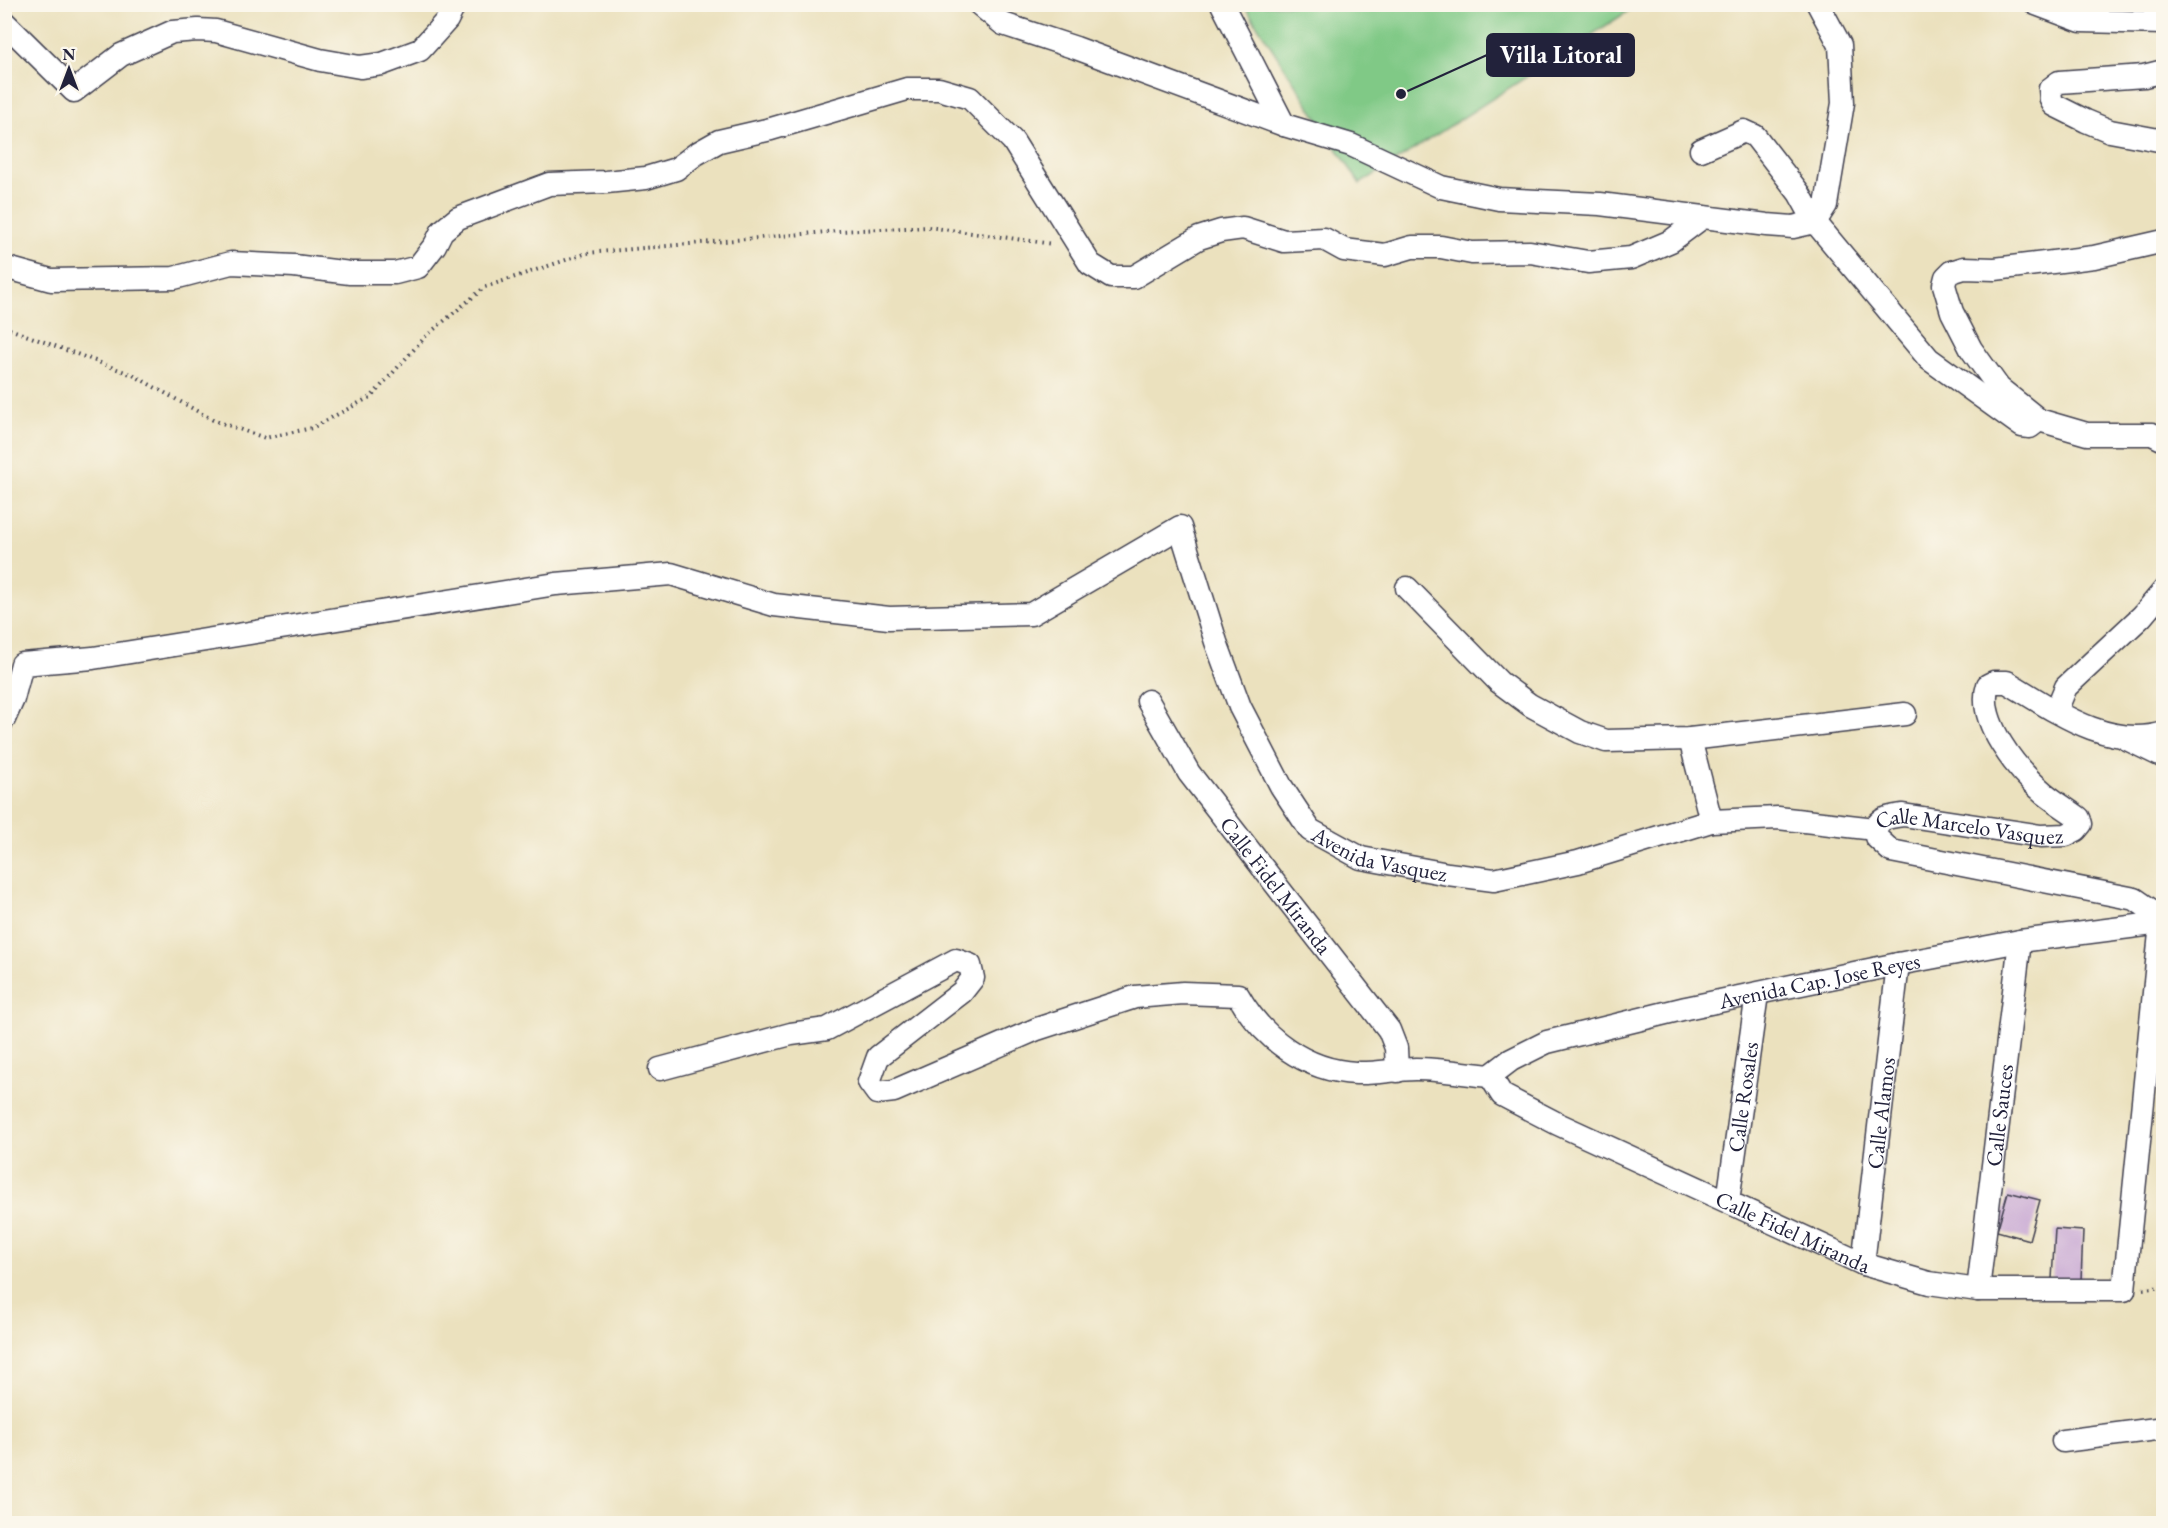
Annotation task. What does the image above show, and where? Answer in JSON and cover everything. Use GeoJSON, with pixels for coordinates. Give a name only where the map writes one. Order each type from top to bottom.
{"type":"FeatureCollection","features":[{"type":"Feature","properties":{"kind":"street"},"geometry":{"type":"LineString","coordinates":[[4,22],[74,91],[121,55],[171,32],[198,30],[216,32],[320,60],[360,67],[382,64],[420,50],[447,20],[455,4]]}},
{"type":"Feature","properties":{"kind":"street"},"geometry":{"type":"LineString","coordinates":[[979,4],[1003,24],[1076,48],[1284,124],[1351,145],[1441,187],[1498,198],[1600,204],[1793,227],[1815,222],[1826,205],[1843,103],[1840,45],[1818,4]]}},
{"type":"Feature","properties":{"kind":"street"},"geometry":{"type":"LineString","coordinates":[[1222,4],[1284,124]]}},
{"type":"Feature","properties":{"kind":"street"},"geometry":{"type":"LineString","coordinates":[[2036,4],[2081,21],[2163,23]]}},
{"type":"Feature","properties":{"kind":"street"},"geometry":{"type":"LineString","coordinates":[[2163,71],[2144,76],[2059,82],[2050,89],[2054,105],[2086,122],[2110,131],[2163,141]]}},
{"type":"Feature","properties":{"kind":"street"},"geometry":{"type":"LineString","coordinates":[[4,267],[51,280],[174,278],[231,263],[270,264],[350,273],[395,273],[418,267],[435,245],[442,231],[458,218],[549,184],[646,178],[675,169],[719,141],[771,129],[907,89],[939,89],[970,98],[1013,141],[1090,264],[1111,277],[1134,277],[1199,238],[1221,231],[1243,228],[1284,241],[1324,239],[1344,250],[1385,255],[1412,247],[1441,247],[1472,253],[1530,252],[1588,262],[1631,258],[1671,241],[1703,217]]}},
{"type":"Feature","properties":{"kind":"street"},"geometry":{"type":"LineString","coordinates":[[1701,150],[1744,131],[1755,136],[1799,193],[1815,222],[1929,359],[2022,426],[2030,427],[2039,420]]}},
{"type":"Feature","properties":{"kind":"street"},"geometry":{"type":"LineString","coordinates":[[2163,241],[2094,257],[1995,269],[1964,268],[1951,272],[1946,277],[1944,285],[1952,312],[1971,349],[1999,388],[2039,420],[2087,434],[2152,434],[2163,440]]}},
{"type":"Feature","properties":{"kind":"street","name":"Avenida Vasquez"},"geometry":{"type":"LineString","coordinates":[[4,719],[13,699],[22,663],[93,658],[556,584],[671,574],[774,605],[889,618],[1031,614],[1180,526],[1216,642],[1240,707],[1281,786],[1310,830],[1362,858],[1494,880],[1578,862],[1711,821],[1778,818],[1875,829]]}},
{"type":"Feature","properties":{"kind":"street"},"geometry":{"type":"LineString","coordinates":[[1407,588],[1499,682],[1530,705],[1580,732],[1606,741],[1690,739],[1905,714]]}},
{"type":"Feature","properties":{"kind":"street"},"geometry":{"type":"LineString","coordinates":[[2056,711],[2066,687],[2142,616],[2163,590]]}},
{"type":"Feature","properties":{"kind":"street","name":"Calle Marcelo Vasquez"},"geometry":{"type":"LineString","coordinates":[[2161,923],[2148,908],[2135,899],[1891,851],[1876,837],[1875,829],[1878,824],[1889,817],[1904,815],[2040,836],[2066,835],[2076,830],[2081,824],[2079,818],[2044,793],[2015,763],[1988,719],[1985,696],[1988,686],[1994,682],[2007,682],[2082,726],[2123,738],[2163,733]]}},
{"type":"Feature","properties":{"kind":"street","name":"Calle Fidel Miranda"},"geometry":{"type":"LineString","coordinates":[[1148,701],[1189,773],[1389,1030],[1396,1048],[1397,1071]]}},
{"type":"Feature","properties":{"kind":"street"},"geometry":{"type":"LineString","coordinates":[[2123,738],[2163,757]]}},
{"type":"Feature","properties":{"kind":"street"},"geometry":{"type":"LineString","coordinates":[[1690,739],[1711,821]]}},
{"type":"Feature","properties":{"kind":"street","name":"Calle Fidel Miranda"},"geometry":{"type":"LineString","coordinates":[[1490,1076],[1502,1095],[1558,1124],[1863,1264],[1929,1283],[1978,1290],[2124,1290],[2161,923]]}},
{"type":"Feature","properties":{"kind":"street","name":"Avenida Cap. Jose Reyes"},"geometry":{"type":"LineString","coordinates":[[1490,1076],[1511,1060],[1547,1042],[1686,1008],[2020,941],[2161,923]]}},
{"type":"Feature","properties":{"kind":"street","name":"Calle Sauces"},"geometry":{"type":"LineString","coordinates":[[1978,1290],[2020,941]]}},
{"type":"Feature","properties":{"kind":"street"},"geometry":{"type":"LineString","coordinates":[[660,1069],[791,1034],[827,1029],[956,960],[970,965],[973,978],[962,992],[878,1057],[869,1082],[877,1093],[894,1091],[1037,1029],[1135,997],[1184,993],[1238,995],[1265,1031],[1277,1042],[1311,1064],[1328,1070],[1356,1073],[1416,1069],[1490,1076]]}},
{"type":"Feature","properties":{"kind":"street","name":"Calle Alamos"},"geometry":{"type":"LineString","coordinates":[[1863,1264],[1898,964]]}},
{"type":"Feature","properties":{"kind":"street","name":"Calle Rosales"},"geometry":{"type":"LineString","coordinates":[[1728,1201],[1758,994]]}},
{"type":"Feature","properties":{"kind":"street"},"geometry":{"type":"LineString","coordinates":[[2063,1441],[2163,1428]]}},
{"type":"Feature","properties":{"kind":"path"},"geometry":{"type":"LineString","coordinates":[[4,327],[133,375],[213,420],[265,438],[312,428],[372,396],[426,336],[485,287],[587,253],[838,231],[928,227],[1050,244],[1082,251]]}},
{"type":"Feature","properties":{"kind":"green space"},"geometry":{"type":"Polygon","coordinates":[[[1244,5],[1638,5],[1360,184],[1244,5]]]}},
{"type":"Feature","properties":{"kind":"building"},"geometry":{"type":"Polygon","coordinates":[[[2008,1192],[2040,1200],[2029,1240],[1997,1231],[2008,1192]]]}},
{"type":"Feature","properties":{"kind":"building"},"geometry":{"type":"Polygon","coordinates":[[[2055,1229],[2083,1231],[2081,1280],[2052,1279],[2055,1229]]]}},
{"type":"Feature","properties":{"kind":"place","name":"Villa Litoral"},"geometry":{"type":"Point","coordinates":[1401,94]}}]}
